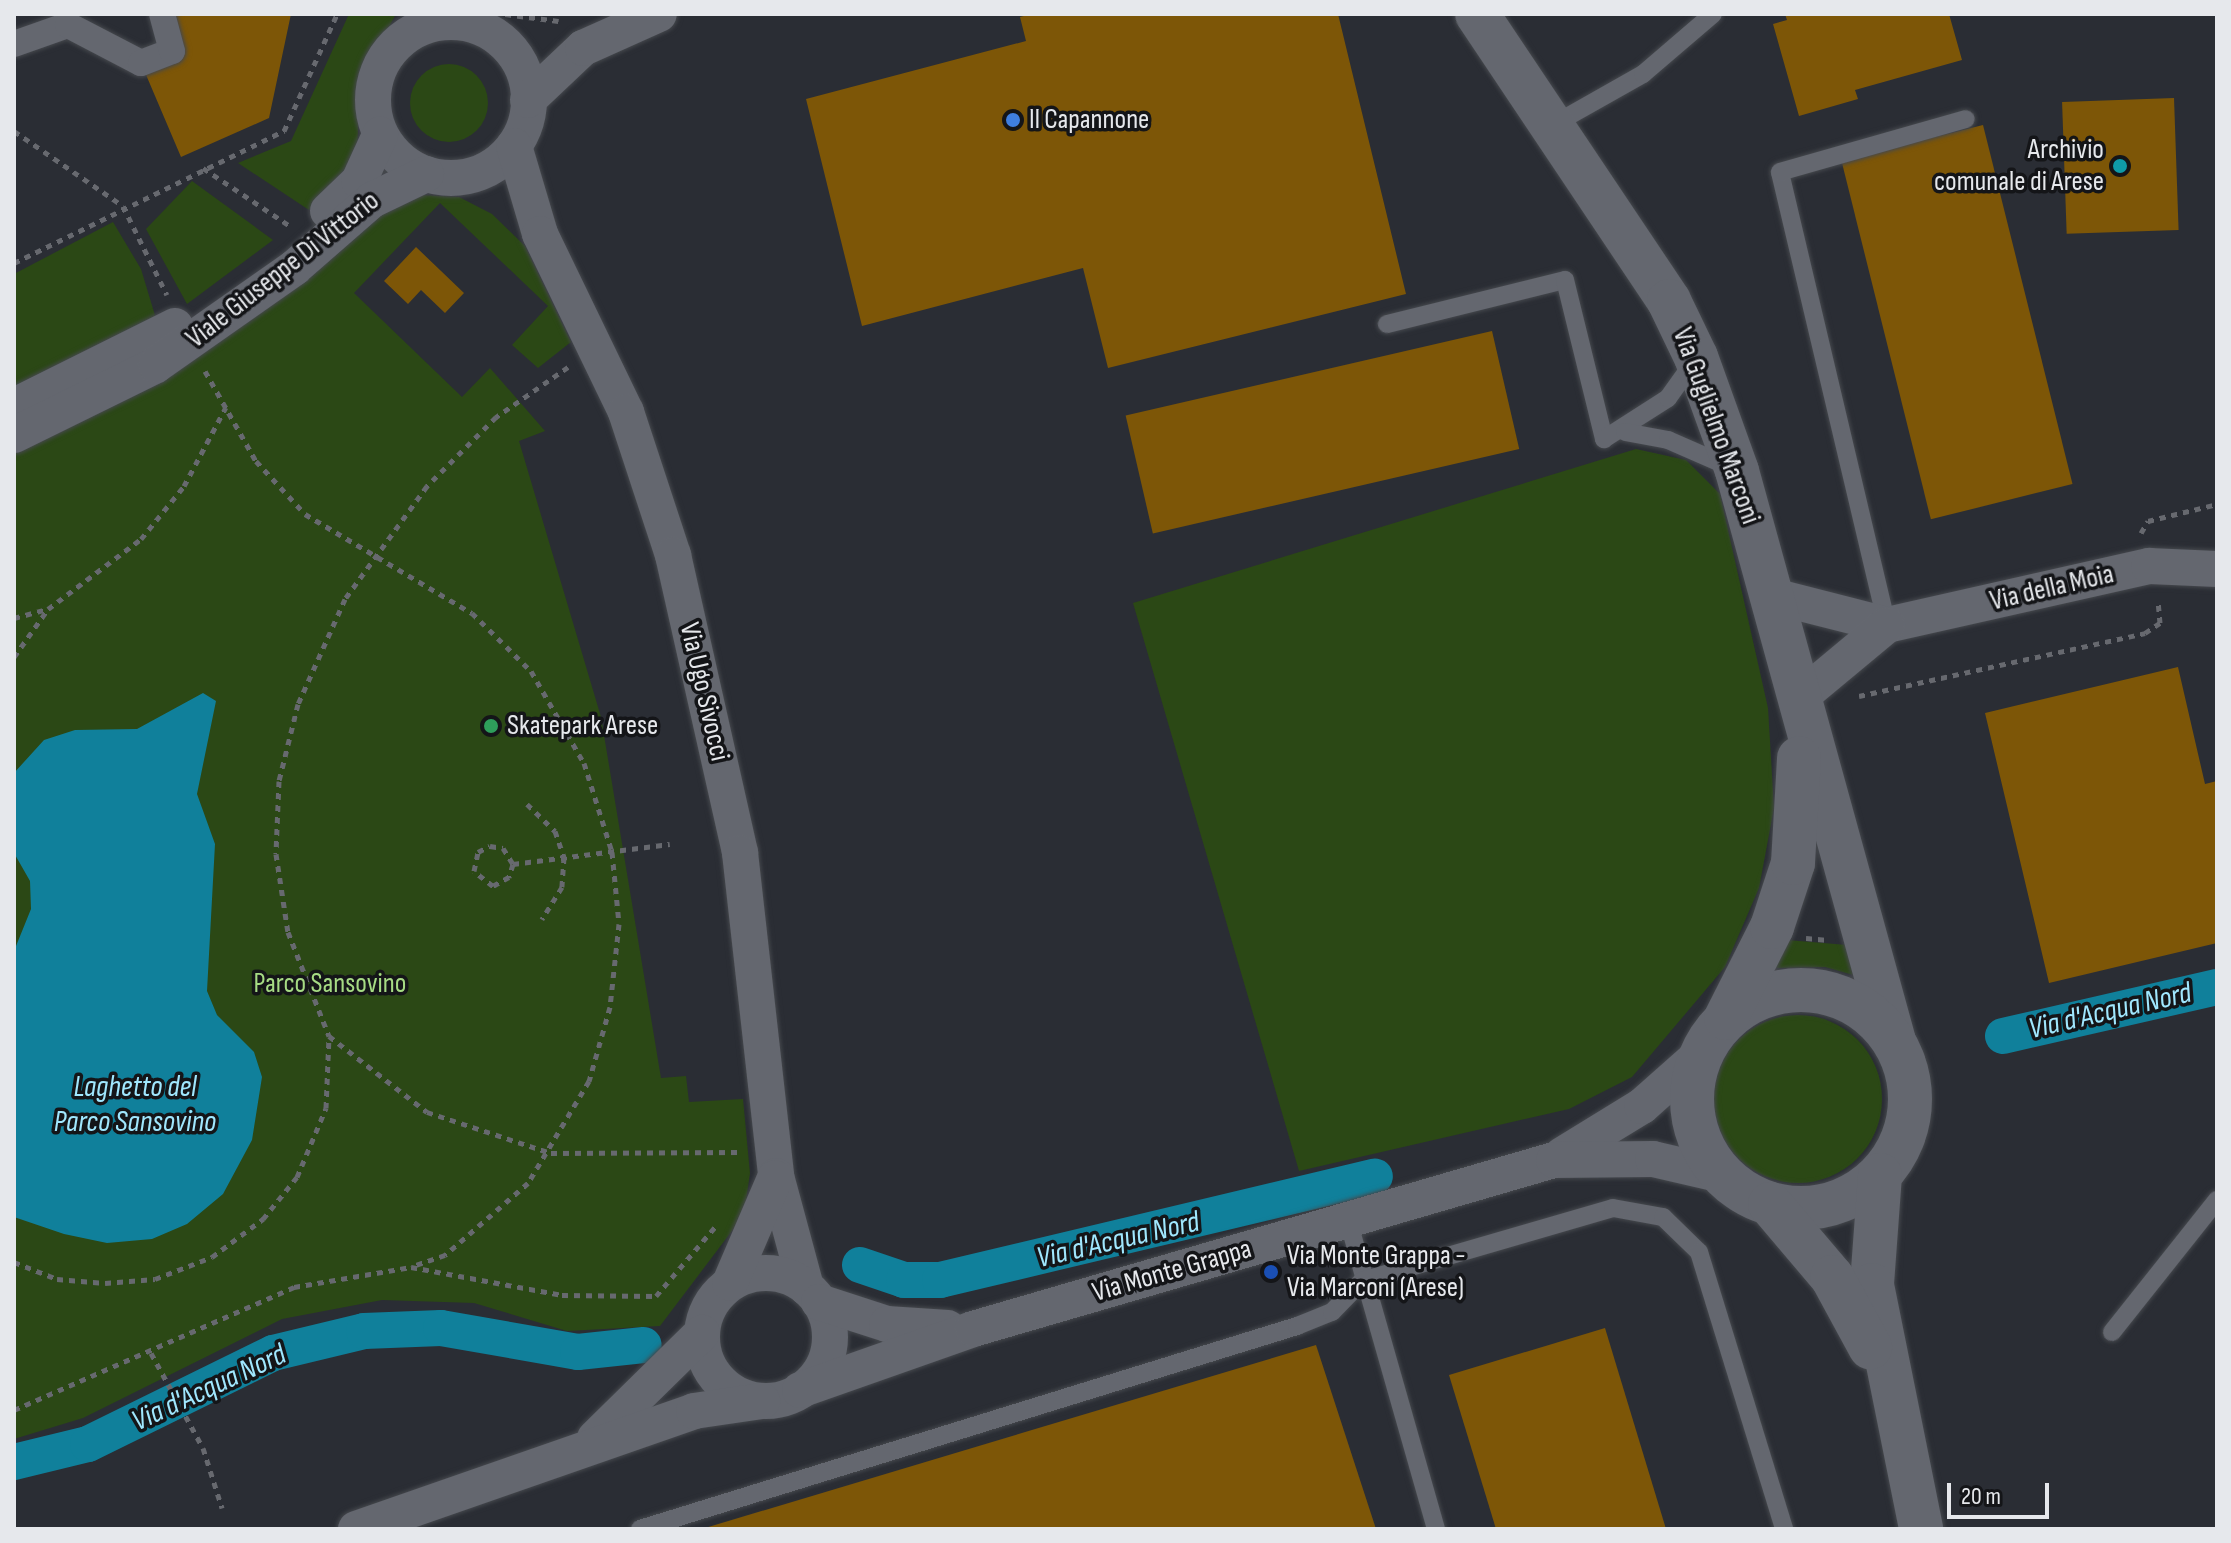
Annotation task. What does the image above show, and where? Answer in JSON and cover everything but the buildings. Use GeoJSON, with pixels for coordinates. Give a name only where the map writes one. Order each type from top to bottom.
{"type":"FeatureCollection","features":[{"type":"Feature","properties":{"kind":"street"},"geometry":{"type":"LineString","coordinates":[[14,44],[68,25],[141,63],[172,51],[162,14]]}},
{"type":"Feature","properties":{"kind":"street"},"geometry":{"type":"LineString","coordinates":[[574,34],[528,100],[514,146],[474,175],[426,174],[380,135],[373,87],[381,63],[414,22],[457,18],[506,30],[574,34],[659,14]]}},
{"type":"Feature","properties":{"kind":"street","name":"Via Guglielmo Marconi"},"geometry":{"type":"LineString","coordinates":[[1477,14],[1669,301],[1696,357],[1737,471],[1773,596],[1797,700],[1894,1041]]}},
{"type":"Feature","properties":{"kind":"street"},"geometry":{"type":"LineString","coordinates":[[506,30],[528,100]]}},
{"type":"Feature","properties":{"kind":"street","name":"Viale Giuseppe Di Vittorio"},"geometry":{"type":"LineString","coordinates":[[14,406],[179,324],[298,235],[359,181],[380,135]]}},
{"type":"Feature","properties":{"kind":"street","name":"Via Ugo Sivocci"},"geometry":{"type":"LineString","coordinates":[[514,146],[540,234],[626,412],[673,555],[740,853],[776,1176],[812,1294]]}},
{"type":"Feature","properties":{"kind":"street","name":"Viale Giuseppe Di Vittorio"},"geometry":{"type":"LineString","coordinates":[[14,435],[167,358],[294,268],[372,200],[426,174]]}},
{"type":"Feature","properties":{"kind":"street","name":"Via Ugo Sivocci"},"geometry":{"type":"LineString","coordinates":[[474,175],[540,234]]}},
{"type":"Feature","properties":{"kind":"street","name":"Via della Moia"},"geometry":{"type":"LineString","coordinates":[[1773,596],[1887,625],[2149,566],[2217,569]]}},
{"type":"Feature","properties":{"kind":"street","name":"Via della Moia"},"geometry":{"type":"LineString","coordinates":[[1797,700],[1887,625]]}},
{"type":"Feature","properties":{"kind":"street","name":"Via Guglielmo Marconi"},"geometry":{"type":"LineString","coordinates":[[1713,1036],[1772,927],[1793,863],[1797,700]]}},
{"type":"Feature","properties":{"kind":"street"},"geometry":{"type":"LineString","coordinates":[[1888,1385],[1832,1277],[1770,1204],[1722,1175],[1693,1116],[1713,1036],[1759,998],[1800,989],[1854,1003],[1894,1041],[1909,1077],[1910,1113],[1880,1175],[1871,1265],[1888,1385],[1921,1529]]}},
{"type":"Feature","properties":{"kind":"street","name":"Via Monte Grappa"},"geometry":{"type":"LineString","coordinates":[[800,1390],[973,1329],[1554,1160],[1642,1106],[1713,1036]]}},
{"type":"Feature","properties":{"kind":"street","name":"Via Monte Grappa"},"geometry":{"type":"LineString","coordinates":[[1554,1160],[1653,1159],[1722,1175]]}},
{"type":"Feature","properties":{"kind":"street"},"geometry":{"type":"LineString","coordinates":[[1770,1204],[1829,1205],[1880,1175]]}},
{"type":"Feature","properties":{"kind":"street","name":"Via Ugo Sivocci"},"geometry":{"type":"LineString","coordinates":[[730,1283],[776,1176]]}},
{"type":"Feature","properties":{"kind":"street"},"geometry":{"type":"LineString","coordinates":[[356,1529],[560,1461],[694,1411],[762,1401],[800,1390],[826,1360],[830,1340],[812,1294],[768,1273],[730,1283],[710,1305],[702,1333],[708,1363],[725,1387],[762,1401]]}},
{"type":"Feature","properties":{"kind":"street","name":"Via Monte Grappa"},"geometry":{"type":"LineString","coordinates":[[812,1294],[887,1324],[973,1329]]}},
{"type":"Feature","properties":{"kind":"street"},"geometry":{"type":"LineString","coordinates":[[560,1461],[624,1414],[702,1333]]}},
{"type":"Feature","properties":{"kind":"lane"},"geometry":{"type":"LineString","coordinates":[[1551,126],[1643,74],[1713,14]]}},
{"type":"Feature","properties":{"kind":"lane"},"geometry":{"type":"LineString","coordinates":[[1887,625],[1780,172],[1966,119]]}},
{"type":"Feature","properties":{"kind":"lane"},"geometry":{"type":"LineString","coordinates":[[1387,324],[1565,280],[1604,439],[1625,432],[1668,398],[1696,357]]}},
{"type":"Feature","properties":{"kind":"lane"},"geometry":{"type":"LineString","coordinates":[[1625,432],[1668,440],[1737,471]]}},
{"type":"Feature","properties":{"kind":"lane"},"geometry":{"type":"LineString","coordinates":[[2112,1332],[2217,1200]]}},
{"type":"Feature","properties":{"kind":"lane"},"geometry":{"type":"LineString","coordinates":[[640,1529],[1297,1326],[1332,1312],[1362,1281],[1613,1208],[1663,1217],[1699,1252],[1784,1529]]}},
{"type":"Feature","properties":{"kind":"lane"},"geometry":{"type":"LineString","coordinates":[[1348,1220],[1362,1281],[1436,1529]]}},
{"type":"Feature","properties":{"kind":"path"},"geometry":{"type":"LineString","coordinates":[[14,263],[123,206],[147,201],[203,168],[284,131],[337,14]]}},
{"type":"Feature","properties":{"kind":"path"},"geometry":{"type":"LineString","coordinates":[[506,30],[574,34]]}},
{"type":"Feature","properties":{"kind":"path"},"geometry":{"type":"LineString","coordinates":[[14,131],[123,206],[169,300]]}},
{"type":"Feature","properties":{"kind":"path"},"geometry":{"type":"LineString","coordinates":[[203,168],[298,235]]}},
{"type":"Feature","properties":{"kind":"path"},"geometry":{"type":"LineString","coordinates":[[14,1262],[57,1279],[105,1283],[155,1279],[212,1257],[263,1219],[297,1177],[326,1108],[329,1036],[288,932],[276,854],[279,781],[298,704],[345,599],[427,486],[496,417],[582,357]]}},
{"type":"Feature","properties":{"kind":"path"},"geometry":{"type":"LineString","coordinates":[[14,1410],[151,1353],[294,1287],[411,1267],[445,1255],[490,1223],[551,1153],[589,1081],[610,1007],[619,914],[612,852],[584,763],[531,671],[472,613],[305,514],[256,461],[202,366]]}},
{"type":"Feature","properties":{"kind":"path"},"geometry":{"type":"LineString","coordinates":[[14,657],[48,609],[141,539],[184,486],[226,407]]}},
{"type":"Feature","properties":{"kind":"path"},"geometry":{"type":"LineString","coordinates":[[2160,518],[2217,504]]}},
{"type":"Feature","properties":{"kind":"path"},"geometry":{"type":"LineString","coordinates":[[14,618],[48,609]]}},
{"type":"Feature","properties":{"kind":"path"},"geometry":{"type":"LineString","coordinates":[[1851,703],[1864,694],[2145,633],[2160,623],[2160,610]]}},
{"type":"Feature","properties":{"kind":"path"},"geometry":{"type":"LineString","coordinates":[[527,804],[555,831],[564,857],[562,887],[542,919]]}},
{"type":"Feature","properties":{"kind":"path"},"geometry":{"type":"LineString","coordinates":[[513,864],[670,844]]}},
{"type":"Feature","properties":{"kind":"path"},"geometry":{"type":"LineString","coordinates":[[490,846],[503,848],[513,864],[509,877],[493,886],[474,871],[478,852],[490,846]]}},
{"type":"Feature","properties":{"kind":"path"},"geometry":{"type":"LineString","coordinates":[[1798,936],[1836,939]]}},
{"type":"Feature","properties":{"kind":"path"},"geometry":{"type":"LineString","coordinates":[[329,1036],[427,1112],[551,1153],[739,1152],[738,1165]]}},
{"type":"Feature","properties":{"kind":"path"},"geometry":{"type":"LineString","coordinates":[[411,1267],[562,1295],[656,1296],[721,1221]]}},
{"type":"Feature","properties":{"kind":"path"},"geometry":{"type":"LineString","coordinates":[[151,1353],[187,1414],[222,1508]]}},
{"type":"Feature","properties":{"kind":"green space"},"geometry":{"type":"Polygon","coordinates":[[[349,14],[396,14],[360,80],[357,156],[309,210],[238,163],[291,141],[349,14]]]}},
{"type":"Feature","properties":{"kind":"green space"},"geometry":{"type":"Polygon","coordinates":[[[449,64],[464,67],[477,75],[485,88],[488,103],[485,118],[477,131],[464,139],[449,142],[434,139],[421,131],[413,118],[410,103],[413,88],[421,75],[434,67],[449,64]]]}},
{"type":"Feature","properties":{"kind":"green space"},"geometry":{"type":"Polygon","coordinates":[[[192,181],[273,240],[187,304],[146,229],[192,181]]]}},
{"type":"Feature","properties":{"kind":"green space","name":"Parco Sansovino"},"geometry":{"type":"Polygon","coordinates":[[[422,195],[459,197],[492,214],[525,246],[571,342],[538,368],[512,345],[548,306],[440,203],[354,293],[462,397],[490,368],[545,431],[519,441],[601,717],[661,1078],[686,1076],[689,1102],[743,1099],[750,1173],[744,1215],[660,1326],[567,1331],[474,1303],[382,1300],[282,1319],[83,1418],[14,1439],[14,445],[390,202],[422,195]]]}},
{"type":"Feature","properties":{"kind":"green space"},"geometry":{"type":"Polygon","coordinates":[[[113,222],[141,269],[157,322],[14,393],[14,274],[113,222]]]}},
{"type":"Feature","properties":{"kind":"green space"},"geometry":{"type":"Polygon","coordinates":[[[1636,449],[1686,460],[1720,494],[1768,708],[1774,808],[1759,888],[1725,967],[1632,1077],[1569,1109],[1299,1171],[1133,603],[1636,449]]]}},
{"type":"Feature","properties":{"kind":"green space"},"geometry":{"type":"Polygon","coordinates":[[[1787,940],[1847,945],[1853,975],[1825,967],[1774,968],[1787,940]]]}},
{"type":"Feature","properties":{"kind":"green space"},"geometry":{"type":"Polygon","coordinates":[[[1798,1015],[1830,1021],[1858,1039],[1876,1067],[1882,1099],[1876,1131],[1858,1159],[1830,1177],[1798,1183],[1766,1177],[1738,1159],[1720,1131],[1714,1099],[1720,1067],[1738,1039],[1766,1021],[1798,1015]]]}},
{"type":"Feature","properties":{"kind":"water","name":"Laghetto del Parco Sansovino"},"geometry":{"type":"Polygon","coordinates":[[[203,693],[216,701],[197,794],[215,844],[207,991],[217,1015],[254,1052],[262,1077],[252,1140],[223,1194],[187,1224],[152,1239],[107,1243],[64,1234],[14,1217],[14,951],[31,909],[30,881],[14,853],[14,773],[44,740],[75,730],[137,729],[203,693]]]}},
{"type":"Feature","properties":{"kind":"waterway","name":"Via d'Acqua Nord"},"geometry":{"type":"LineString","coordinates":[[2003,1036],[2217,987]]}},
{"type":"Feature","properties":{"kind":"waterway","name":"Via d'Acqua Nord"},"geometry":{"type":"LineString","coordinates":[[860,1265],[904,1280],[940,1280],[1375,1176]]}},
{"type":"Feature","properties":{"kind":"waterway","name":"Via d'Acqua Nord"},"geometry":{"type":"LineString","coordinates":[[14,1462],[88,1444],[273,1353],[364,1331],[441,1328],[578,1352],[644,1345]]}},
{"type":"Feature","properties":{"kind":"place","name":"Il Capannone"},"geometry":{"type":"Point","coordinates":[1013,120]}},
{"type":"Feature","properties":{"kind":"place","name":"Archivio comunale di Arese"},"geometry":{"type":"Point","coordinates":[2120,166]}},
{"type":"Feature","properties":{"kind":"place","name":"Skatepark Arese"},"geometry":{"type":"Point","coordinates":[491,726]}},
{"type":"Feature","properties":{"kind":"place","name":"Via Monte Grappa - Via Marconi (Arese)"},"geometry":{"type":"Point","coordinates":[1271,1272]}}]}
